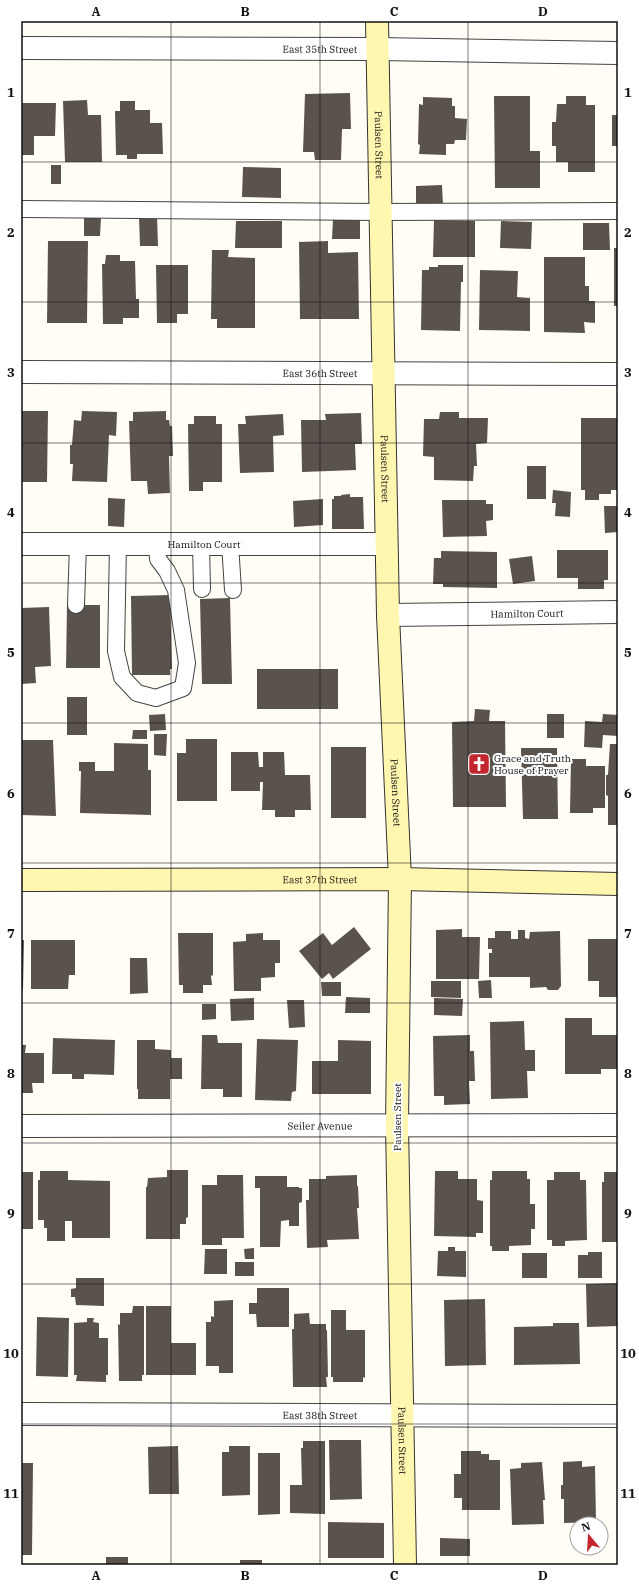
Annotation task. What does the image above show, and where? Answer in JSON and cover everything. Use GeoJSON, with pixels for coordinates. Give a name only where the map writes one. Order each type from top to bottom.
{"type":"FeatureCollection","features":[{"type":"Feature","properties":{"kind":"street","name":"Paulsen Street"},"geometry":{"type":"LineString","coordinates":[[377,21],[386,544],[400,879],[397,1125],[404,1565]]}},
{"type":"Feature","properties":{"kind":"street","name":"East 35th Street"},"geometry":{"type":"LineString","coordinates":[[21,48],[618,53]]}},
{"type":"Feature","properties":{"kind":"street","name":"East 36th Street"},"geometry":{"type":"LineString","coordinates":[[21,372],[618,374]]}},
{"type":"Feature","properties":{"kind":"street","name":"Hamilton Court"},"geometry":{"type":"LineString","coordinates":[[21,544],[386,544]]}},
{"type":"Feature","properties":{"kind":"street","name":"Hamilton Court"},"geometry":{"type":"LineString","coordinates":[[388,615],[618,612]]}},
{"type":"Feature","properties":{"kind":"street","name":"East 37th Street"},"geometry":{"type":"LineString","coordinates":[[21,880],[400,879],[618,884]]}},
{"type":"Feature","properties":{"kind":"street","name":"Seiler Avenue"},"geometry":{"type":"LineString","coordinates":[[21,1126],[618,1125]]}},
{"type":"Feature","properties":{"kind":"street","name":"East 38th Street"},"geometry":{"type":"LineString","coordinates":[[21,1414],[402,1414],[618,1416]]}},
{"type":"Feature","properties":{"kind":"lane"},"geometry":{"type":"LineString","coordinates":[[21,209],[380,212],[618,211]]}},
{"type":"Feature","properties":{"kind":"lane"},"geometry":{"type":"LineString","coordinates":[[76,605],[78,544]]}},
{"type":"Feature","properties":{"kind":"lane"},"geometry":{"type":"LineString","coordinates":[[118,544],[116,651],[122,677],[137,693],[156,698],[183,688],[187,663],[176,590],[167,571],[158,559],[157,544]]}},
{"type":"Feature","properties":{"kind":"lane"},"geometry":{"type":"LineString","coordinates":[[201,544],[202,589]]}},
{"type":"Feature","properties":{"kind":"lane"},"geometry":{"type":"LineString","coordinates":[[230,544],[233,590]]}},
{"type":"Feature","properties":{"kind":"building"},"geometry":{"type":"Polygon","coordinates":[[[350,93],[351,129],[342,129],[341,160],[315,160],[314,152],[303,152],[305,94],[350,93]]]}},
{"type":"Feature","properties":{"kind":"building"},"geometry":{"type":"Polygon","coordinates":[[[494,96],[530,96],[530,151],[540,151],[540,188],[495,188],[494,96]]]}},
{"type":"Feature","properties":{"kind":"building"},"geometry":{"type":"Polygon","coordinates":[[[566,96],[586,96],[586,105],[595,105],[595,172],[568,172],[568,162],[556,162],[556,146],[552,146],[552,122],[556,122],[557,104],[566,104],[566,96]]]}},
{"type":"Feature","properties":{"kind":"building"},"geometry":{"type":"Polygon","coordinates":[[[423,97],[452,98],[452,106],[455,106],[455,118],[467,119],[466,140],[455,140],[454,144],[446,144],[446,155],[419,154],[419,104],[423,105],[423,97]]]}},
{"type":"Feature","properties":{"kind":"building"},"geometry":{"type":"Polygon","coordinates":[[[87,100],[88,115],[101,115],[102,162],[65,162],[63,101],[87,100]]]}},
{"type":"Feature","properties":{"kind":"building"},"geometry":{"type":"Polygon","coordinates":[[[120,101],[135,101],[135,110],[150,110],[150,123],[162,123],[163,154],[137,154],[137,159],[127,159],[127,155],[116,155],[115,111],[120,111],[120,101]]]}},
{"type":"Feature","properties":{"kind":"building"},"geometry":{"type":"Polygon","coordinates":[[[21,103],[56,103],[55,136],[34,136],[34,155],[21,155],[21,103]]]}},
{"type":"Feature","properties":{"kind":"building"},"geometry":{"type":"Polygon","coordinates":[[[612,115],[618,115],[618,146],[612,146],[612,115]]]}},
{"type":"Feature","properties":{"kind":"building"},"geometry":{"type":"Polygon","coordinates":[[[51,165],[61,165],[61,184],[51,184],[51,165]]]}},
{"type":"Feature","properties":{"kind":"building"},"geometry":{"type":"Polygon","coordinates":[[[243,167],[281,168],[281,198],[242,197],[243,167]]]}},
{"type":"Feature","properties":{"kind":"building"},"geometry":{"type":"Polygon","coordinates":[[[442,185],[443,206],[416,206],[416,186],[442,185]]]}},
{"type":"Feature","properties":{"kind":"building"},"geometry":{"type":"Polygon","coordinates":[[[84,216],[101,217],[100,236],[84,236],[84,216]]]}},
{"type":"Feature","properties":{"kind":"building"},"geometry":{"type":"Polygon","coordinates":[[[157,216],[158,246],[140,246],[139,217],[157,216]]]}},
{"type":"Feature","properties":{"kind":"building"},"geometry":{"type":"Polygon","coordinates":[[[333,219],[360,219],[360,239],[332,239],[333,219]]]}},
{"type":"Feature","properties":{"kind":"building"},"geometry":{"type":"Polygon","coordinates":[[[434,220],[475,221],[475,257],[433,257],[434,220]]]}},
{"type":"Feature","properties":{"kind":"building"},"geometry":{"type":"Polygon","coordinates":[[[236,221],[282,221],[282,248],[235,248],[236,221]]]}},
{"type":"Feature","properties":{"kind":"building"},"geometry":{"type":"Polygon","coordinates":[[[501,221],[532,222],[531,249],[500,248],[501,221]]]}},
{"type":"Feature","properties":{"kind":"building"},"geometry":{"type":"Polygon","coordinates":[[[583,223],[609,223],[610,250],[583,250],[583,223]]]}},
{"type":"Feature","properties":{"kind":"building"},"geometry":{"type":"Polygon","coordinates":[[[48,241],[88,241],[87,323],[47,323],[48,241]]]}},
{"type":"Feature","properties":{"kind":"building"},"geometry":{"type":"Polygon","coordinates":[[[328,241],[328,253],[358,252],[359,319],[300,319],[299,242],[328,241]]]}},
{"type":"Feature","properties":{"kind":"building"},"geometry":{"type":"Polygon","coordinates":[[[614,248],[618,248],[618,306],[614,306],[614,248]]]}},
{"type":"Feature","properties":{"kind":"building"},"geometry":{"type":"Polygon","coordinates":[[[212,250],[229,250],[228,257],[255,258],[255,328],[217,328],[217,319],[211,319],[212,250]]]}},
{"type":"Feature","properties":{"kind":"building"},"geometry":{"type":"Polygon","coordinates":[[[106,255],[120,255],[120,261],[135,261],[136,299],[139,299],[139,318],[123,318],[123,324],[103,324],[102,264],[105,264],[106,255]]]}},
{"type":"Feature","properties":{"kind":"building"},"geometry":{"type":"Polygon","coordinates":[[[544,257],[585,257],[585,286],[589,286],[589,301],[595,301],[595,323],[584,322],[585,333],[544,332],[544,257]]]}},
{"type":"Feature","properties":{"kind":"building"},"geometry":{"type":"Polygon","coordinates":[[[156,265],[188,265],[188,314],[177,314],[177,323],[157,323],[156,265]]]}},
{"type":"Feature","properties":{"kind":"building"},"geometry":{"type":"Polygon","coordinates":[[[438,265],[463,265],[463,282],[461,282],[460,331],[421,330],[422,270],[429,270],[429,267],[438,267],[438,265]]]}},
{"type":"Feature","properties":{"kind":"building"},"geometry":{"type":"Polygon","coordinates":[[[480,270],[518,271],[517,297],[530,298],[530,331],[479,330],[480,270]]]}},
{"type":"Feature","properties":{"kind":"building"},"geometry":{"type":"Polygon","coordinates":[[[22,411],[48,411],[47,482],[21,482],[22,411]]]}},
{"type":"Feature","properties":{"kind":"building"},"geometry":{"type":"Polygon","coordinates":[[[82,411],[117,412],[116,436],[109,435],[107,482],[72,481],[73,464],[70,464],[70,445],[72,445],[74,420],[81,421],[82,411]]]}},
{"type":"Feature","properties":{"kind":"building"},"geometry":{"type":"Polygon","coordinates":[[[166,411],[166,420],[169,420],[170,426],[172,426],[173,456],[169,456],[170,493],[148,494],[147,481],[131,481],[129,421],[133,421],[133,412],[166,411]]]}},
{"type":"Feature","properties":{"kind":"building"},"geometry":{"type":"Polygon","coordinates":[[[440,412],[459,412],[459,418],[488,418],[487,443],[476,444],[477,466],[474,466],[473,481],[434,480],[434,457],[423,456],[424,419],[439,419],[440,412]]]}},
{"type":"Feature","properties":{"kind":"building"},"geometry":{"type":"Polygon","coordinates":[[[361,413],[362,444],[355,444],[356,470],[302,472],[301,420],[326,420],[325,414],[361,413]]]}},
{"type":"Feature","properties":{"kind":"building"},"geometry":{"type":"Polygon","coordinates":[[[283,414],[284,435],[273,436],[274,472],[240,473],[238,424],[246,424],[245,416],[283,414]]]}},
{"type":"Feature","properties":{"kind":"building"},"geometry":{"type":"Polygon","coordinates":[[[194,416],[216,416],[216,424],[222,424],[222,482],[203,482],[203,491],[189,491],[188,424],[194,424],[194,416]]]}},
{"type":"Feature","properties":{"kind":"building"},"geometry":{"type":"Polygon","coordinates":[[[581,418],[618,418],[618,490],[611,490],[611,494],[599,494],[599,500],[585,500],[585,490],[581,490],[581,418]]]}},
{"type":"Feature","properties":{"kind":"building"},"geometry":{"type":"Polygon","coordinates":[[[527,466],[546,466],[546,499],[527,499],[527,466]]]}},
{"type":"Feature","properties":{"kind":"building"},"geometry":{"type":"Polygon","coordinates":[[[553,490],[571,492],[570,517],[555,516],[556,503],[552,503],[553,490]]]}},
{"type":"Feature","properties":{"kind":"building"},"geometry":{"type":"Polygon","coordinates":[[[350,494],[350,497],[363,497],[364,529],[332,529],[332,499],[334,499],[334,496],[350,494]]]}},
{"type":"Feature","properties":{"kind":"building"},"geometry":{"type":"Polygon","coordinates":[[[108,498],[125,499],[124,527],[108,526],[108,498]]]}},
{"type":"Feature","properties":{"kind":"building"},"geometry":{"type":"Polygon","coordinates":[[[323,499],[323,525],[294,527],[293,501],[323,499]]]}},
{"type":"Feature","properties":{"kind":"building"},"geometry":{"type":"Polygon","coordinates":[[[442,500],[486,500],[486,504],[493,504],[493,520],[486,521],[487,536],[443,537],[442,500]]]}},
{"type":"Feature","properties":{"kind":"building"},"geometry":{"type":"Polygon","coordinates":[[[604,506],[618,506],[618,532],[605,533],[604,506]]]}},
{"type":"Feature","properties":{"kind":"building"},"geometry":{"type":"Polygon","coordinates":[[[557,550],[608,550],[608,580],[604,580],[604,589],[578,589],[578,578],[557,578],[557,550]]]}},
{"type":"Feature","properties":{"kind":"building"},"geometry":{"type":"Polygon","coordinates":[[[441,551],[497,552],[497,588],[443,587],[443,584],[433,584],[434,558],[441,558],[441,551]]]}},
{"type":"Feature","properties":{"kind":"building"},"geometry":{"type":"Polygon","coordinates":[[[532,556],[535,581],[513,584],[509,559],[532,556]]]}},
{"type":"Feature","properties":{"kind":"building"},"geometry":{"type":"Polygon","coordinates":[[[170,595],[172,669],[170,669],[170,675],[132,675],[131,596],[170,595]]]}},
{"type":"Feature","properties":{"kind":"building"},"geometry":{"type":"Polygon","coordinates":[[[230,598],[232,684],[202,684],[200,599],[230,598]]]}},
{"type":"Feature","properties":{"kind":"building"},"geometry":{"type":"Polygon","coordinates":[[[67,605],[100,605],[100,668],[66,668],[67,605]]]}},
{"type":"Feature","properties":{"kind":"building"},"geometry":{"type":"Polygon","coordinates":[[[49,607],[51,666],[35,667],[36,683],[21,684],[21,608],[49,607]]]}},
{"type":"Feature","properties":{"kind":"building"},"geometry":{"type":"Polygon","coordinates":[[[257,669],[338,669],[338,709],[257,709],[257,669]]]}},
{"type":"Feature","properties":{"kind":"building"},"geometry":{"type":"Polygon","coordinates":[[[67,697],[87,697],[87,735],[67,735],[67,697]]]}},
{"type":"Feature","properties":{"kind":"building","name":"Grace and Truth House of Prayer"},"geometry":{"type":"Polygon","coordinates":[[[475,709],[490,710],[489,721],[505,721],[506,807],[453,807],[452,722],[474,721],[475,709]]]}},
{"type":"Feature","properties":{"kind":"building"},"geometry":{"type":"Polygon","coordinates":[[[165,714],[166,730],[150,731],[149,715],[165,714]]]}},
{"type":"Feature","properties":{"kind":"building"},"geometry":{"type":"Polygon","coordinates":[[[547,714],[564,714],[564,738],[547,738],[547,714]]]}},
{"type":"Feature","properties":{"kind":"building"},"geometry":{"type":"Polygon","coordinates":[[[603,714],[618,715],[618,736],[603,735],[602,748],[584,747],[585,721],[602,722],[603,714]]]}},
{"type":"Feature","properties":{"kind":"building"},"geometry":{"type":"Polygon","coordinates":[[[133,730],[147,730],[147,739],[132,739],[133,730]]]}},
{"type":"Feature","properties":{"kind":"building"},"geometry":{"type":"Polygon","coordinates":[[[154,734],[167,734],[166,756],[154,755],[154,734]]]}},
{"type":"Feature","properties":{"kind":"building"},"geometry":{"type":"Polygon","coordinates":[[[186,739],[217,739],[217,801],[177,801],[177,753],[186,753],[186,739]]]}},
{"type":"Feature","properties":{"kind":"building"},"geometry":{"type":"Polygon","coordinates":[[[21,740],[53,740],[56,816],[21,815],[21,740]]]}},
{"type":"Feature","properties":{"kind":"building"},"geometry":{"type":"Polygon","coordinates":[[[114,743],[148,744],[148,770],[151,770],[151,815],[80,813],[81,771],[79,771],[79,762],[95,762],[95,771],[114,771],[114,743]]]}},
{"type":"Feature","properties":{"kind":"building"},"geometry":{"type":"Polygon","coordinates":[[[610,744],[618,744],[618,825],[608,825],[606,775],[608,775],[610,744]]]}},
{"type":"Feature","properties":{"kind":"building"},"geometry":{"type":"Polygon","coordinates":[[[331,747],[366,747],[366,818],[331,818],[331,747]]]}},
{"type":"Feature","properties":{"kind":"building"},"geometry":{"type":"Polygon","coordinates":[[[521,748],[557,748],[558,819],[523,819],[521,748]]]}},
{"type":"Feature","properties":{"kind":"building"},"geometry":{"type":"Polygon","coordinates":[[[231,752],[258,752],[259,767],[263,767],[263,752],[284,752],[285,775],[310,775],[311,810],[295,810],[295,817],[275,817],[275,810],[262,810],[263,782],[260,782],[260,791],[231,791],[231,752]]]}},
{"type":"Feature","properties":{"kind":"building"},"geometry":{"type":"Polygon","coordinates":[[[571,759],[586,759],[586,766],[605,766],[605,808],[593,808],[593,813],[570,813],[571,759]]]}},
{"type":"Feature","properties":{"kind":"building"},"geometry":{"type":"Polygon","coordinates":[[[354,927],[371,949],[333,979],[329,973],[322,979],[299,951],[323,933],[332,945],[354,927]]]}},
{"type":"Feature","properties":{"kind":"building"},"geometry":{"type":"Polygon","coordinates":[[[462,929],[462,937],[480,937],[479,979],[436,979],[436,930],[462,929]]]}},
{"type":"Feature","properties":{"kind":"building"},"geometry":{"type":"Polygon","coordinates":[[[518,930],[525,930],[525,938],[529,939],[530,932],[560,931],[561,986],[558,990],[548,990],[546,987],[530,988],[530,977],[489,977],[489,953],[492,953],[492,949],[488,949],[488,938],[495,938],[495,931],[511,931],[511,939],[518,939],[518,930]]]}},
{"type":"Feature","properties":{"kind":"building"},"geometry":{"type":"Polygon","coordinates":[[[178,933],[213,933],[212,985],[203,985],[203,993],[183,993],[183,985],[179,985],[178,933]]]}},
{"type":"Feature","properties":{"kind":"building"},"geometry":{"type":"Polygon","coordinates":[[[263,933],[263,940],[280,940],[280,963],[275,963],[275,977],[261,978],[261,991],[234,991],[233,942],[246,941],[246,934],[263,933]]]}},
{"type":"Feature","properties":{"kind":"building"},"geometry":{"type":"Polygon","coordinates":[[[588,939],[618,939],[618,997],[599,997],[599,981],[588,981],[588,939]]]}},
{"type":"Feature","properties":{"kind":"building"},"geometry":{"type":"Polygon","coordinates":[[[21,940],[24,940],[23,989],[21,989],[21,940]]]}},
{"type":"Feature","properties":{"kind":"building"},"geometry":{"type":"Polygon","coordinates":[[[31,940],[75,940],[75,975],[69,975],[68,989],[31,989],[31,940]]]}},
{"type":"Feature","properties":{"kind":"building"},"geometry":{"type":"Polygon","coordinates":[[[130,958],[147,958],[148,993],[130,994],[130,958]]]}},
{"type":"Feature","properties":{"kind":"building"},"geometry":{"type":"Polygon","coordinates":[[[491,980],[492,998],[479,998],[478,981],[491,980]]]}},
{"type":"Feature","properties":{"kind":"building"},"geometry":{"type":"Polygon","coordinates":[[[431,981],[461,981],[461,998],[431,997],[431,981]]]}},
{"type":"Feature","properties":{"kind":"building"},"geometry":{"type":"Polygon","coordinates":[[[321,982],[341,982],[341,996],[322,996],[321,982]]]}},
{"type":"Feature","properties":{"kind":"building"},"geometry":{"type":"Polygon","coordinates":[[[346,997],[370,998],[370,1013],[345,1013],[346,997]]]}},
{"type":"Feature","properties":{"kind":"building"},"geometry":{"type":"Polygon","coordinates":[[[254,998],[254,1020],[231,1021],[230,999],[254,998]]]}},
{"type":"Feature","properties":{"kind":"building"},"geometry":{"type":"Polygon","coordinates":[[[434,998],[463,999],[462,1016],[434,1015],[434,998]]]}},
{"type":"Feature","properties":{"kind":"building"},"geometry":{"type":"Polygon","coordinates":[[[287,1000],[304,1000],[305,1027],[289,1028],[287,1000]]]}},
{"type":"Feature","properties":{"kind":"building"},"geometry":{"type":"Polygon","coordinates":[[[202,1004],[216,1004],[216,1019],[202,1020],[202,1004]]]}},
{"type":"Feature","properties":{"kind":"building"},"geometry":{"type":"Polygon","coordinates":[[[565,1018],[592,1018],[592,1035],[618,1035],[618,1069],[601,1069],[601,1074],[565,1074],[565,1018]]]}},
{"type":"Feature","properties":{"kind":"building"},"geometry":{"type":"Polygon","coordinates":[[[524,1021],[525,1050],[535,1050],[535,1071],[527,1071],[528,1098],[491,1099],[490,1022],[524,1021]]]}},
{"type":"Feature","properties":{"kind":"building"},"geometry":{"type":"Polygon","coordinates":[[[202,1035],[217,1035],[218,1043],[242,1043],[242,1097],[223,1097],[223,1089],[201,1089],[202,1035]]]}},
{"type":"Feature","properties":{"kind":"building"},"geometry":{"type":"Polygon","coordinates":[[[470,1035],[470,1051],[474,1051],[475,1081],[469,1081],[470,1104],[444,1105],[444,1096],[434,1096],[433,1036],[470,1035]]]}},
{"type":"Feature","properties":{"kind":"building"},"geometry":{"type":"Polygon","coordinates":[[[53,1038],[115,1040],[114,1075],[84,1074],[84,1079],[72,1079],[72,1074],[52,1074],[53,1038]]]}},
{"type":"Feature","properties":{"kind":"building"},"geometry":{"type":"Polygon","coordinates":[[[257,1039],[298,1040],[296,1091],[292,1092],[291,1101],[255,1100],[257,1039]]]}},
{"type":"Feature","properties":{"kind":"building"},"geometry":{"type":"Polygon","coordinates":[[[137,1040],[155,1040],[155,1049],[171,1050],[171,1058],[182,1058],[182,1079],[170,1079],[170,1099],[138,1099],[137,1040]]]}},
{"type":"Feature","properties":{"kind":"building"},"geometry":{"type":"Polygon","coordinates":[[[338,1040],[371,1041],[371,1094],[312,1094],[312,1061],[338,1061],[338,1040]]]}},
{"type":"Feature","properties":{"kind":"building"},"geometry":{"type":"Polygon","coordinates":[[[21,1045],[26,1045],[25,1053],[44,1053],[44,1083],[32,1083],[33,1093],[21,1093],[21,1045]]]}},
{"type":"Feature","properties":{"kind":"building"},"geometry":{"type":"Polygon","coordinates":[[[167,1170],[188,1170],[188,1217],[186,1218],[186,1224],[180,1224],[180,1239],[146,1239],[146,1187],[148,1178],[167,1177],[167,1170]]]}},
{"type":"Feature","properties":{"kind":"building"},"geometry":{"type":"Polygon","coordinates":[[[40,1171],[68,1171],[68,1180],[110,1181],[110,1238],[72,1238],[72,1221],[65,1221],[65,1241],[47,1241],[47,1228],[44,1228],[44,1220],[38,1220],[38,1180],[40,1180],[40,1171]]]}},
{"type":"Feature","properties":{"kind":"building"},"geometry":{"type":"Polygon","coordinates":[[[435,1171],[458,1171],[458,1179],[477,1179],[477,1200],[483,1201],[483,1233],[476,1233],[476,1237],[434,1236],[435,1171]]]}},
{"type":"Feature","properties":{"kind":"building"},"geometry":{"type":"Polygon","coordinates":[[[492,1171],[527,1171],[527,1179],[530,1179],[530,1204],[535,1204],[535,1229],[531,1229],[531,1245],[509,1246],[509,1251],[492,1251],[492,1246],[490,1246],[490,1180],[492,1180],[492,1171]]]}},
{"type":"Feature","properties":{"kind":"building"},"geometry":{"type":"Polygon","coordinates":[[[21,1172],[33,1172],[33,1229],[21,1229],[21,1172]]]}},
{"type":"Feature","properties":{"kind":"building"},"geometry":{"type":"Polygon","coordinates":[[[554,1172],[580,1172],[580,1180],[586,1180],[587,1240],[565,1241],[565,1246],[552,1246],[552,1240],[547,1240],[547,1180],[554,1180],[554,1172]]]}},
{"type":"Feature","properties":{"kind":"building"},"geometry":{"type":"Polygon","coordinates":[[[604,1172],[618,1172],[618,1242],[602,1242],[602,1182],[604,1182],[604,1172]]]}},
{"type":"Feature","properties":{"kind":"building"},"geometry":{"type":"Polygon","coordinates":[[[217,1175],[243,1175],[244,1238],[222,1238],[222,1245],[202,1245],[202,1185],[217,1185],[217,1175]]]}},
{"type":"Feature","properties":{"kind":"building"},"geometry":{"type":"Polygon","coordinates":[[[357,1175],[359,1239],[327,1240],[328,1247],[307,1248],[306,1200],[309,1200],[309,1179],[326,1179],[326,1176],[357,1175]]]}},
{"type":"Feature","properties":{"kind":"building"},"geometry":{"type":"Polygon","coordinates":[[[255,1176],[287,1176],[287,1187],[302,1188],[302,1202],[299,1203],[299,1226],[289,1226],[289,1220],[281,1221],[280,1247],[260,1247],[260,1188],[255,1188],[255,1176]]]}},
{"type":"Feature","properties":{"kind":"building"},"geometry":{"type":"Polygon","coordinates":[[[448,1247],[455,1247],[455,1251],[466,1251],[466,1277],[437,1276],[438,1251],[448,1251],[448,1247]]]}},
{"type":"Feature","properties":{"kind":"building"},"geometry":{"type":"Polygon","coordinates":[[[254,1248],[254,1259],[245,1259],[244,1249],[254,1248]]]}},
{"type":"Feature","properties":{"kind":"building"},"geometry":{"type":"Polygon","coordinates":[[[205,1249],[227,1249],[227,1274],[204,1274],[205,1249]]]}},
{"type":"Feature","properties":{"kind":"building"},"geometry":{"type":"Polygon","coordinates":[[[588,1252],[602,1252],[602,1278],[578,1278],[578,1255],[588,1255],[588,1252]]]}},
{"type":"Feature","properties":{"kind":"building"},"geometry":{"type":"Polygon","coordinates":[[[522,1253],[547,1253],[547,1278],[522,1278],[522,1253]]]}},
{"type":"Feature","properties":{"kind":"building"},"geometry":{"type":"Polygon","coordinates":[[[235,1262],[254,1262],[254,1276],[235,1276],[235,1262]]]}},
{"type":"Feature","properties":{"kind":"building"},"geometry":{"type":"Polygon","coordinates":[[[76,1278],[104,1278],[104,1306],[76,1305],[75,1297],[71,1297],[71,1289],[76,1288],[76,1278]]]}},
{"type":"Feature","properties":{"kind":"building"},"geometry":{"type":"Polygon","coordinates":[[[617,1283],[618,1326],[587,1327],[586,1284],[617,1283]]]}},
{"type":"Feature","properties":{"kind":"building"},"geometry":{"type":"Polygon","coordinates":[[[257,1288],[289,1288],[289,1327],[257,1327],[256,1314],[249,1314],[249,1303],[257,1303],[257,1288]]]}},
{"type":"Feature","properties":{"kind":"building"},"geometry":{"type":"Polygon","coordinates":[[[485,1299],[486,1365],[445,1366],[444,1300],[485,1299]]]}},
{"type":"Feature","properties":{"kind":"building"},"geometry":{"type":"Polygon","coordinates":[[[233,1300],[233,1373],[219,1373],[219,1366],[206,1366],[206,1322],[211,1322],[211,1316],[214,1317],[214,1301],[233,1300]]]}},
{"type":"Feature","properties":{"kind":"building"},"geometry":{"type":"Polygon","coordinates":[[[133,1306],[144,1306],[144,1375],[142,1375],[142,1381],[119,1381],[118,1324],[120,1325],[120,1313],[132,1313],[133,1306]]]}},
{"type":"Feature","properties":{"kind":"building"},"geometry":{"type":"Polygon","coordinates":[[[146,1306],[171,1306],[171,1343],[196,1343],[196,1375],[146,1375],[146,1306]]]}},
{"type":"Feature","properties":{"kind":"building"},"geometry":{"type":"Polygon","coordinates":[[[331,1310],[346,1310],[346,1330],[365,1330],[365,1378],[363,1377],[363,1382],[333,1382],[333,1377],[331,1377],[331,1310]]]}},
{"type":"Feature","properties":{"kind":"building"},"geometry":{"type":"Polygon","coordinates":[[[309,1313],[310,1324],[326,1324],[327,1387],[293,1387],[292,1329],[294,1329],[294,1314],[309,1313]]]}},
{"type":"Feature","properties":{"kind":"building"},"geometry":{"type":"Polygon","coordinates":[[[37,1317],[69,1318],[68,1377],[36,1376],[37,1317]]]}},
{"type":"Feature","properties":{"kind":"building"},"geometry":{"type":"Polygon","coordinates":[[[87,1318],[94,1318],[93,1322],[99,1323],[99,1338],[108,1338],[108,1375],[106,1375],[106,1382],[76,1381],[77,1375],[74,1375],[74,1323],[87,1322],[87,1318]]]}},
{"type":"Feature","properties":{"kind":"building"},"geometry":{"type":"Polygon","coordinates":[[[553,1323],[579,1323],[580,1364],[514,1365],[514,1327],[553,1326],[553,1323]]]}},
{"type":"Feature","properties":{"kind":"building"},"geometry":{"type":"Polygon","coordinates":[[[329,1440],[361,1440],[362,1499],[330,1500],[329,1440]]]}},
{"type":"Feature","properties":{"kind":"building"},"geometry":{"type":"Polygon","coordinates":[[[303,1441],[325,1441],[325,1514],[290,1513],[290,1485],[302,1485],[301,1448],[303,1448],[303,1441]]]}},
{"type":"Feature","properties":{"kind":"building"},"geometry":{"type":"Polygon","coordinates":[[[178,1446],[179,1494],[149,1494],[148,1447],[178,1446]]]}},
{"type":"Feature","properties":{"kind":"building"},"geometry":{"type":"Polygon","coordinates":[[[229,1446],[250,1446],[250,1495],[222,1496],[222,1452],[229,1452],[229,1446]]]}},
{"type":"Feature","properties":{"kind":"building"},"geometry":{"type":"Polygon","coordinates":[[[461,1451],[481,1451],[481,1454],[489,1454],[489,1460],[500,1460],[500,1510],[462,1510],[462,1498],[454,1498],[454,1474],[461,1474],[461,1451]]]}},
{"type":"Feature","properties":{"kind":"building"},"geometry":{"type":"Polygon","coordinates":[[[258,1453],[280,1453],[280,1514],[258,1515],[258,1453]]]}},
{"type":"Feature","properties":{"kind":"building"},"geometry":{"type":"Polygon","coordinates":[[[582,1461],[582,1467],[595,1466],[596,1516],[569,1516],[569,1523],[564,1523],[564,1499],[561,1499],[561,1485],[563,1485],[563,1462],[582,1461]]]}},
{"type":"Feature","properties":{"kind":"building"},"geometry":{"type":"Polygon","coordinates":[[[542,1462],[545,1500],[543,1500],[544,1524],[512,1525],[510,1469],[521,1468],[521,1463],[542,1462]]]}},
{"type":"Feature","properties":{"kind":"building"},"geometry":{"type":"Polygon","coordinates":[[[21,1463],[33,1463],[32,1555],[21,1555],[21,1463]]]}},
{"type":"Feature","properties":{"kind":"building"},"geometry":{"type":"Polygon","coordinates":[[[328,1522],[384,1523],[384,1558],[328,1558],[328,1522]]]}},
{"type":"Feature","properties":{"kind":"building"},"geometry":{"type":"Polygon","coordinates":[[[440,1538],[470,1539],[470,1556],[440,1556],[440,1538]]]}},
{"type":"Feature","properties":{"kind":"building"},"geometry":{"type":"Polygon","coordinates":[[[106,1557],[128,1557],[128,1565],[106,1565],[106,1557]]]}},
{"type":"Feature","properties":{"kind":"building"},"geometry":{"type":"Polygon","coordinates":[[[240,1560],[262,1560],[262,1565],[240,1565],[240,1560]]]}},
{"type":"Feature","properties":{"kind":"place","name":"Grace and Truth House of Prayer"},"geometry":{"type":"Point","coordinates":[479,764]}}]}
